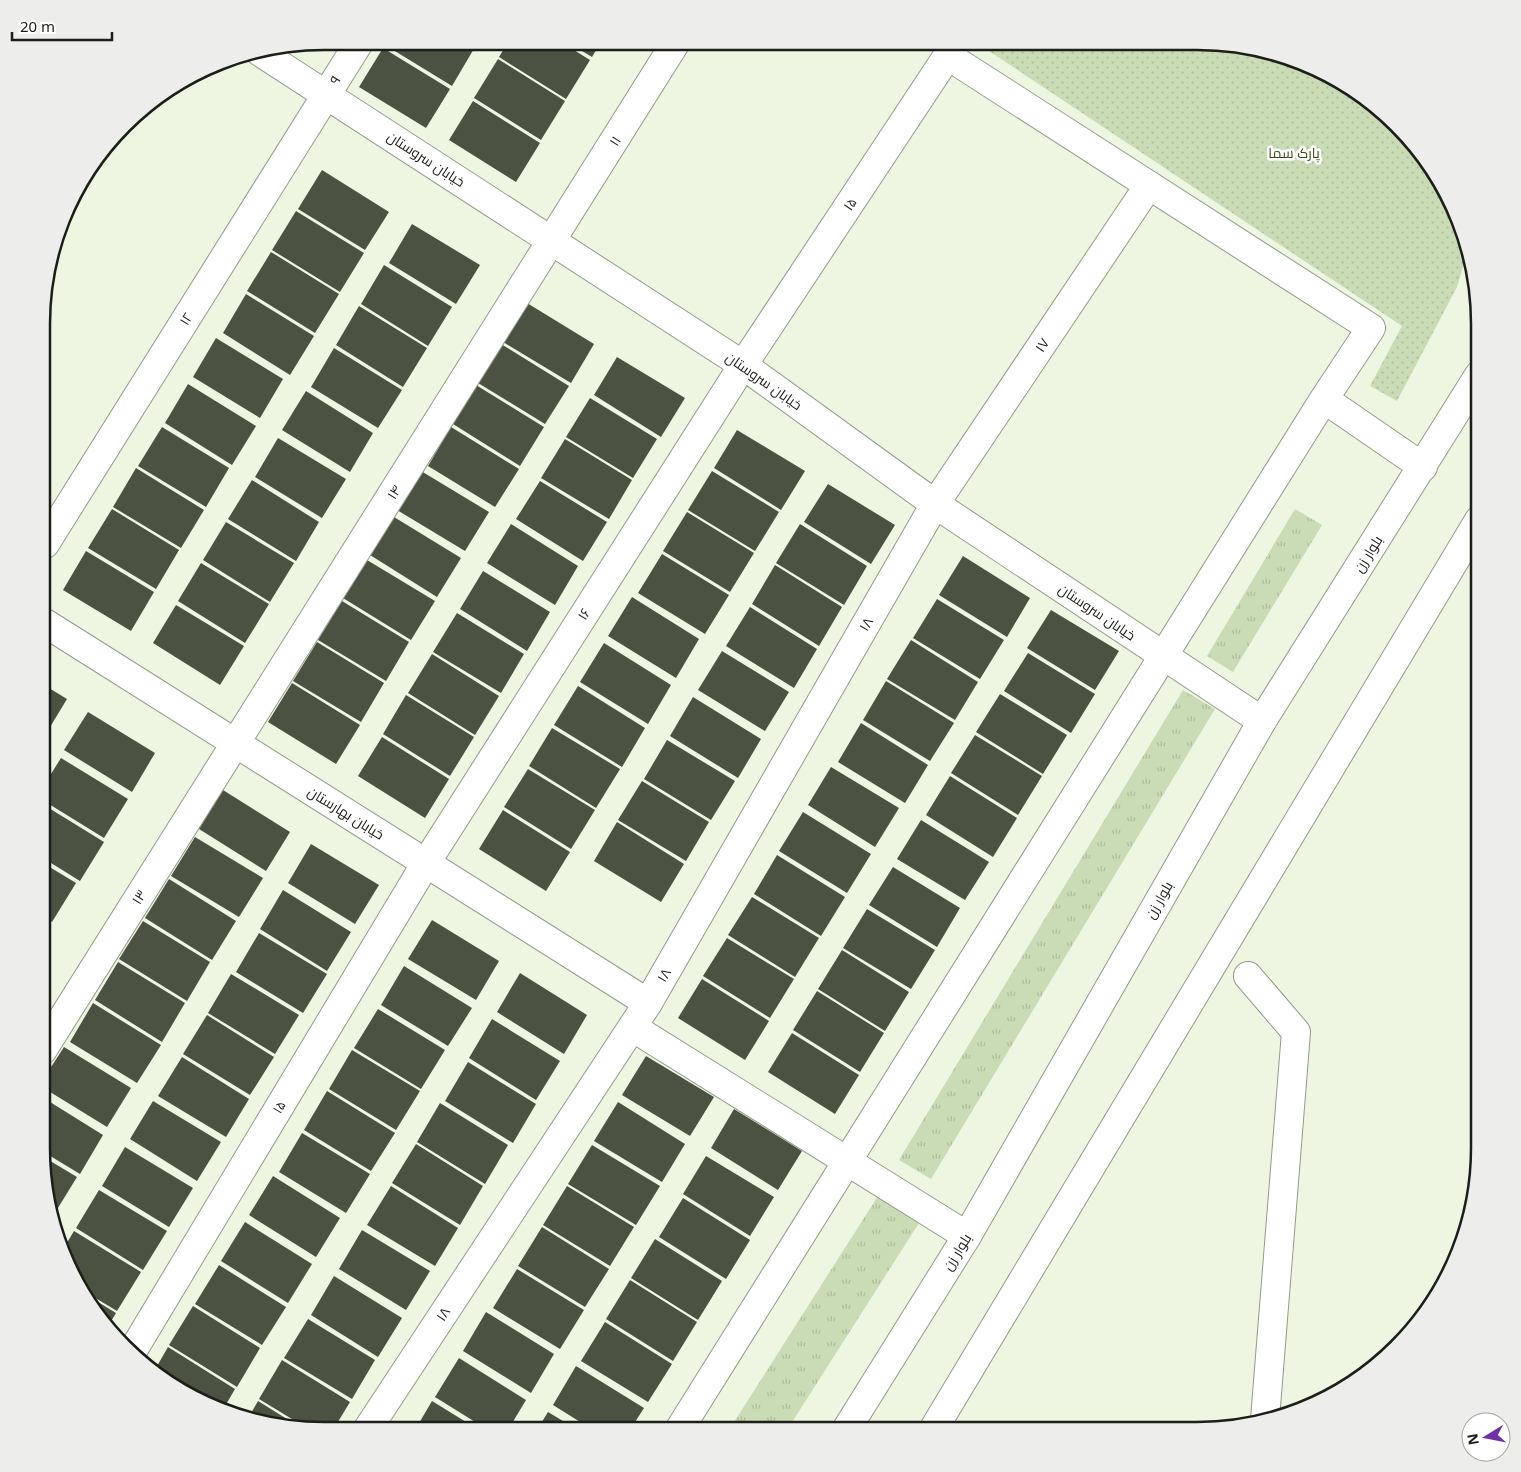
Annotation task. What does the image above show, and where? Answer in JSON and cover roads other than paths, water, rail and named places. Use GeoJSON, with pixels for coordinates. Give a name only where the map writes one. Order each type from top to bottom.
{"type":"FeatureCollection","features":[{"type":"Feature","properties":{"kind":"street","name":"۹"},"geometry":{"type":"LineString","coordinates":[[326,94],[354,50]]}},
{"type":"Feature","properties":{"kind":"street","name":"۱۱"},"geometry":{"type":"LineString","coordinates":[[553,240],[671,50]]}},
{"type":"Feature","properties":{"kind":"street","name":"۱۵"},"geometry":{"type":"LineString","coordinates":[[743,365],[951,50]]}},
{"type":"Feature","properties":{"kind":"street"},"geometry":{"type":"LineString","coordinates":[[684,1422],[1324,399],[1371,328],[1148,185],[953,50]]}},
{"type":"Feature","properties":{"kind":"street","name":"خیابان سروستان"},"geometry":{"type":"LineString","coordinates":[[266,56],[553,240],[743,365],[935,504],[1262,721]]}},
{"type":"Feature","properties":{"kind":"street","name":"۱۲"},"geometry":{"type":"LineString","coordinates":[[50,536],[326,94]]}},
{"type":"Feature","properties":{"kind":"street","name":"۱۷"},"geometry":{"type":"LineString","coordinates":[[935,504],[1148,185]]}},
{"type":"Feature","properties":{"kind":"street","name":"۱۴"},"geometry":{"type":"LineString","coordinates":[[236,743],[553,240]]}},
{"type":"Feature","properties":{"kind":"street","name":"۱۶"},"geometry":{"type":"LineString","coordinates":[[426,863],[743,365]]}},
{"type":"Feature","properties":{"kind":"street","name":"بلوار زن"},"geometry":{"type":"LineString","coordinates":[[851,1422],[967,1236],[1262,721],[1423,468],[1471,388]]}},
{"type":"Feature","properties":{"kind":"street"},"geometry":{"type":"LineString","coordinates":[[1324,399],[1423,468]]}},
{"type":"Feature","properties":{"kind":"street","name":"۱۸"},"geometry":{"type":"LineString","coordinates":[[372,1422],[648,1003],[935,504]]}},
{"type":"Feature","properties":{"kind":"street"},"geometry":{"type":"LineString","coordinates":[[938,1422],[1471,533]]}},
{"type":"Feature","properties":{"kind":"street","name":"خیابان بهارستان"},"geometry":{"type":"LineString","coordinates":[[50,626],[648,1003]]}},
{"type":"Feature","properties":{"kind":"street","name":"۱۳"},"geometry":{"type":"LineString","coordinates":[[50,1038],[236,743]]}},
{"type":"Feature","properties":{"kind":"street","name":"۱۵"},"geometry":{"type":"LineString","coordinates":[[135,1347],[426,863]]}},
{"type":"Feature","properties":{"kind":"street"},"geometry":{"type":"LineString","coordinates":[[1248,976],[1296,1032],[1265,1414]]}},
{"type":"Feature","properties":{"kind":"street"},"geometry":{"type":"LineString","coordinates":[[632,1027],[967,1236]]}},
{"type":"Feature","properties":{"kind":"park label","name":"پارک سما"},"geometry":{"type":"Point","coordinates":[1294,153]}}]}
